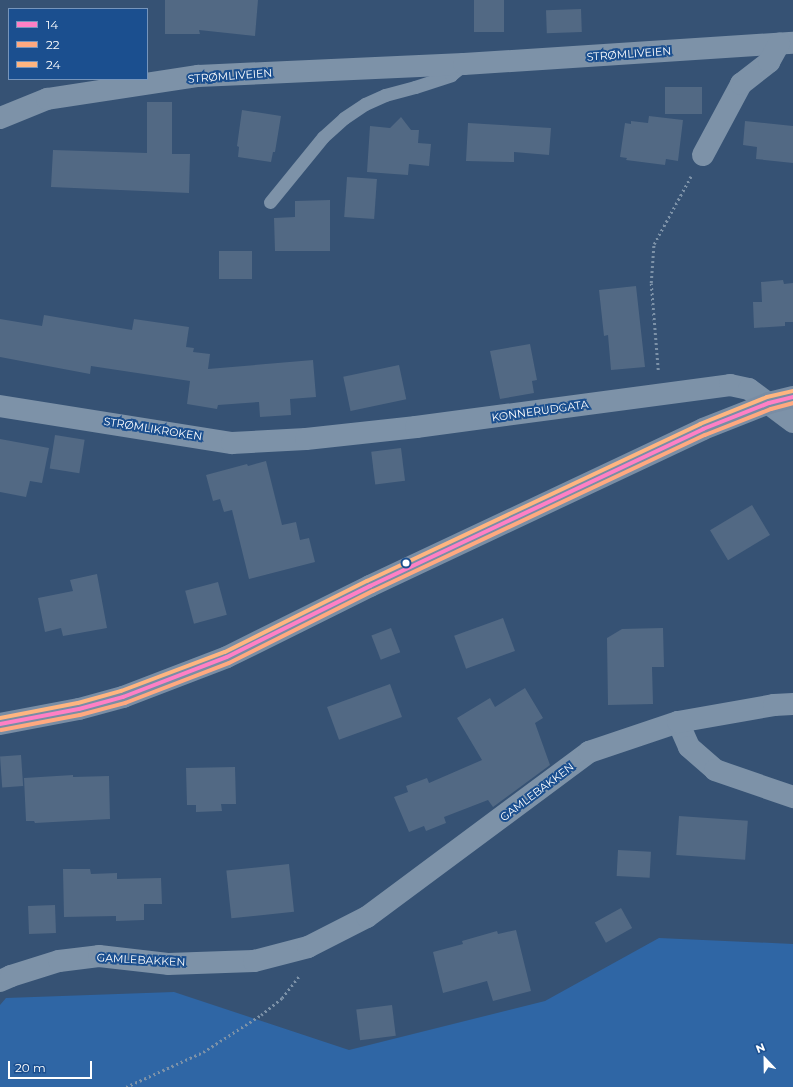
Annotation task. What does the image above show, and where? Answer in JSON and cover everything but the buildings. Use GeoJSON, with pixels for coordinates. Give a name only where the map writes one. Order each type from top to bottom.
{"type":"FeatureCollection","features":[{"type":"Feature","properties":{"kind":"main road"},"geometry":{"type":"LineString","coordinates":[[0,724],[79,709],[123,697],[227,657],[370,586],[668,445],[703,429],[769,403],[793,397]]}},
{"type":"Feature","properties":{"kind":"street","name":"STRØMLIVEIEN"},"geometry":{"type":"LineString","coordinates":[[0,118],[47,99],[198,76],[464,64],[786,44]]}},
{"type":"Feature","properties":{"kind":"street"},"geometry":{"type":"LineString","coordinates":[[703,155],[741,84],[769,62],[786,44]]}},
{"type":"Feature","properties":{"kind":"street","name":"KONNERUDGATA"},"geometry":{"type":"LineString","coordinates":[[306,439],[416,427],[730,385],[749,390],[769,403],[793,422]]}},
{"type":"Feature","properties":{"kind":"street","name":"STRØMLIKROKEN"},"geometry":{"type":"LineString","coordinates":[[0,406],[232,442],[306,439]]}},
{"type":"Feature","properties":{"kind":"street","name":"GAMLEBAKKEN"},"geometry":{"type":"LineString","coordinates":[[0,982],[11,976],[60,961],[99,956],[168,964],[247,961],[308,947],[367,917],[589,752],[678,722],[774,705],[793,704]]}},
{"type":"Feature","properties":{"kind":"street"},"geometry":{"type":"LineString","coordinates":[[678,722],[689,747],[715,770],[793,797]]}},
{"type":"Feature","properties":{"kind":"lane"},"geometry":{"type":"LineString","coordinates":[[270,202],[323,137],[344,118],[365,104],[385,95],[451,75],[464,64]]}},
{"type":"Feature","properties":{"kind":"path"},"geometry":{"type":"LineString","coordinates":[[660,395],[651,283],[654,244],[703,155]]}},
{"type":"Feature","properties":{"kind":"path"},"geometry":{"type":"LineString","coordinates":[[126,1087],[203,1052],[261,1015],[282,998],[299,978],[307,961],[308,947]]}},
{"type":"Feature","properties":{"kind":"shaded area"},"geometry":{"type":"Polygon","coordinates":[[[659,938],[793,944],[793,1087],[0,1087],[0,1005],[6,998],[174,992],[349,1050],[545,1001],[659,938]]]}},
{"type":"Feature","properties":{"kind":"transit line","name":"24"},"geometry":{"type":"LineString","coordinates":[[0,718],[78,703],[121,691],[225,652],[367,581],[700,424],[767,397],[792,391]]}},
{"type":"Feature","properties":{"kind":"transit line","name":"14"},"geometry":{"type":"LineString","coordinates":[[0,724],[79,709],[123,697],[227,657],[370,586],[703,429],[769,403],[793,397]]}},
{"type":"Feature","properties":{"kind":"transit line","name":"22"},"geometry":{"type":"LineString","coordinates":[[1,730],[80,715],[125,703],[229,663],[373,591],[705,435],[771,409],[793,403]]}}]}
